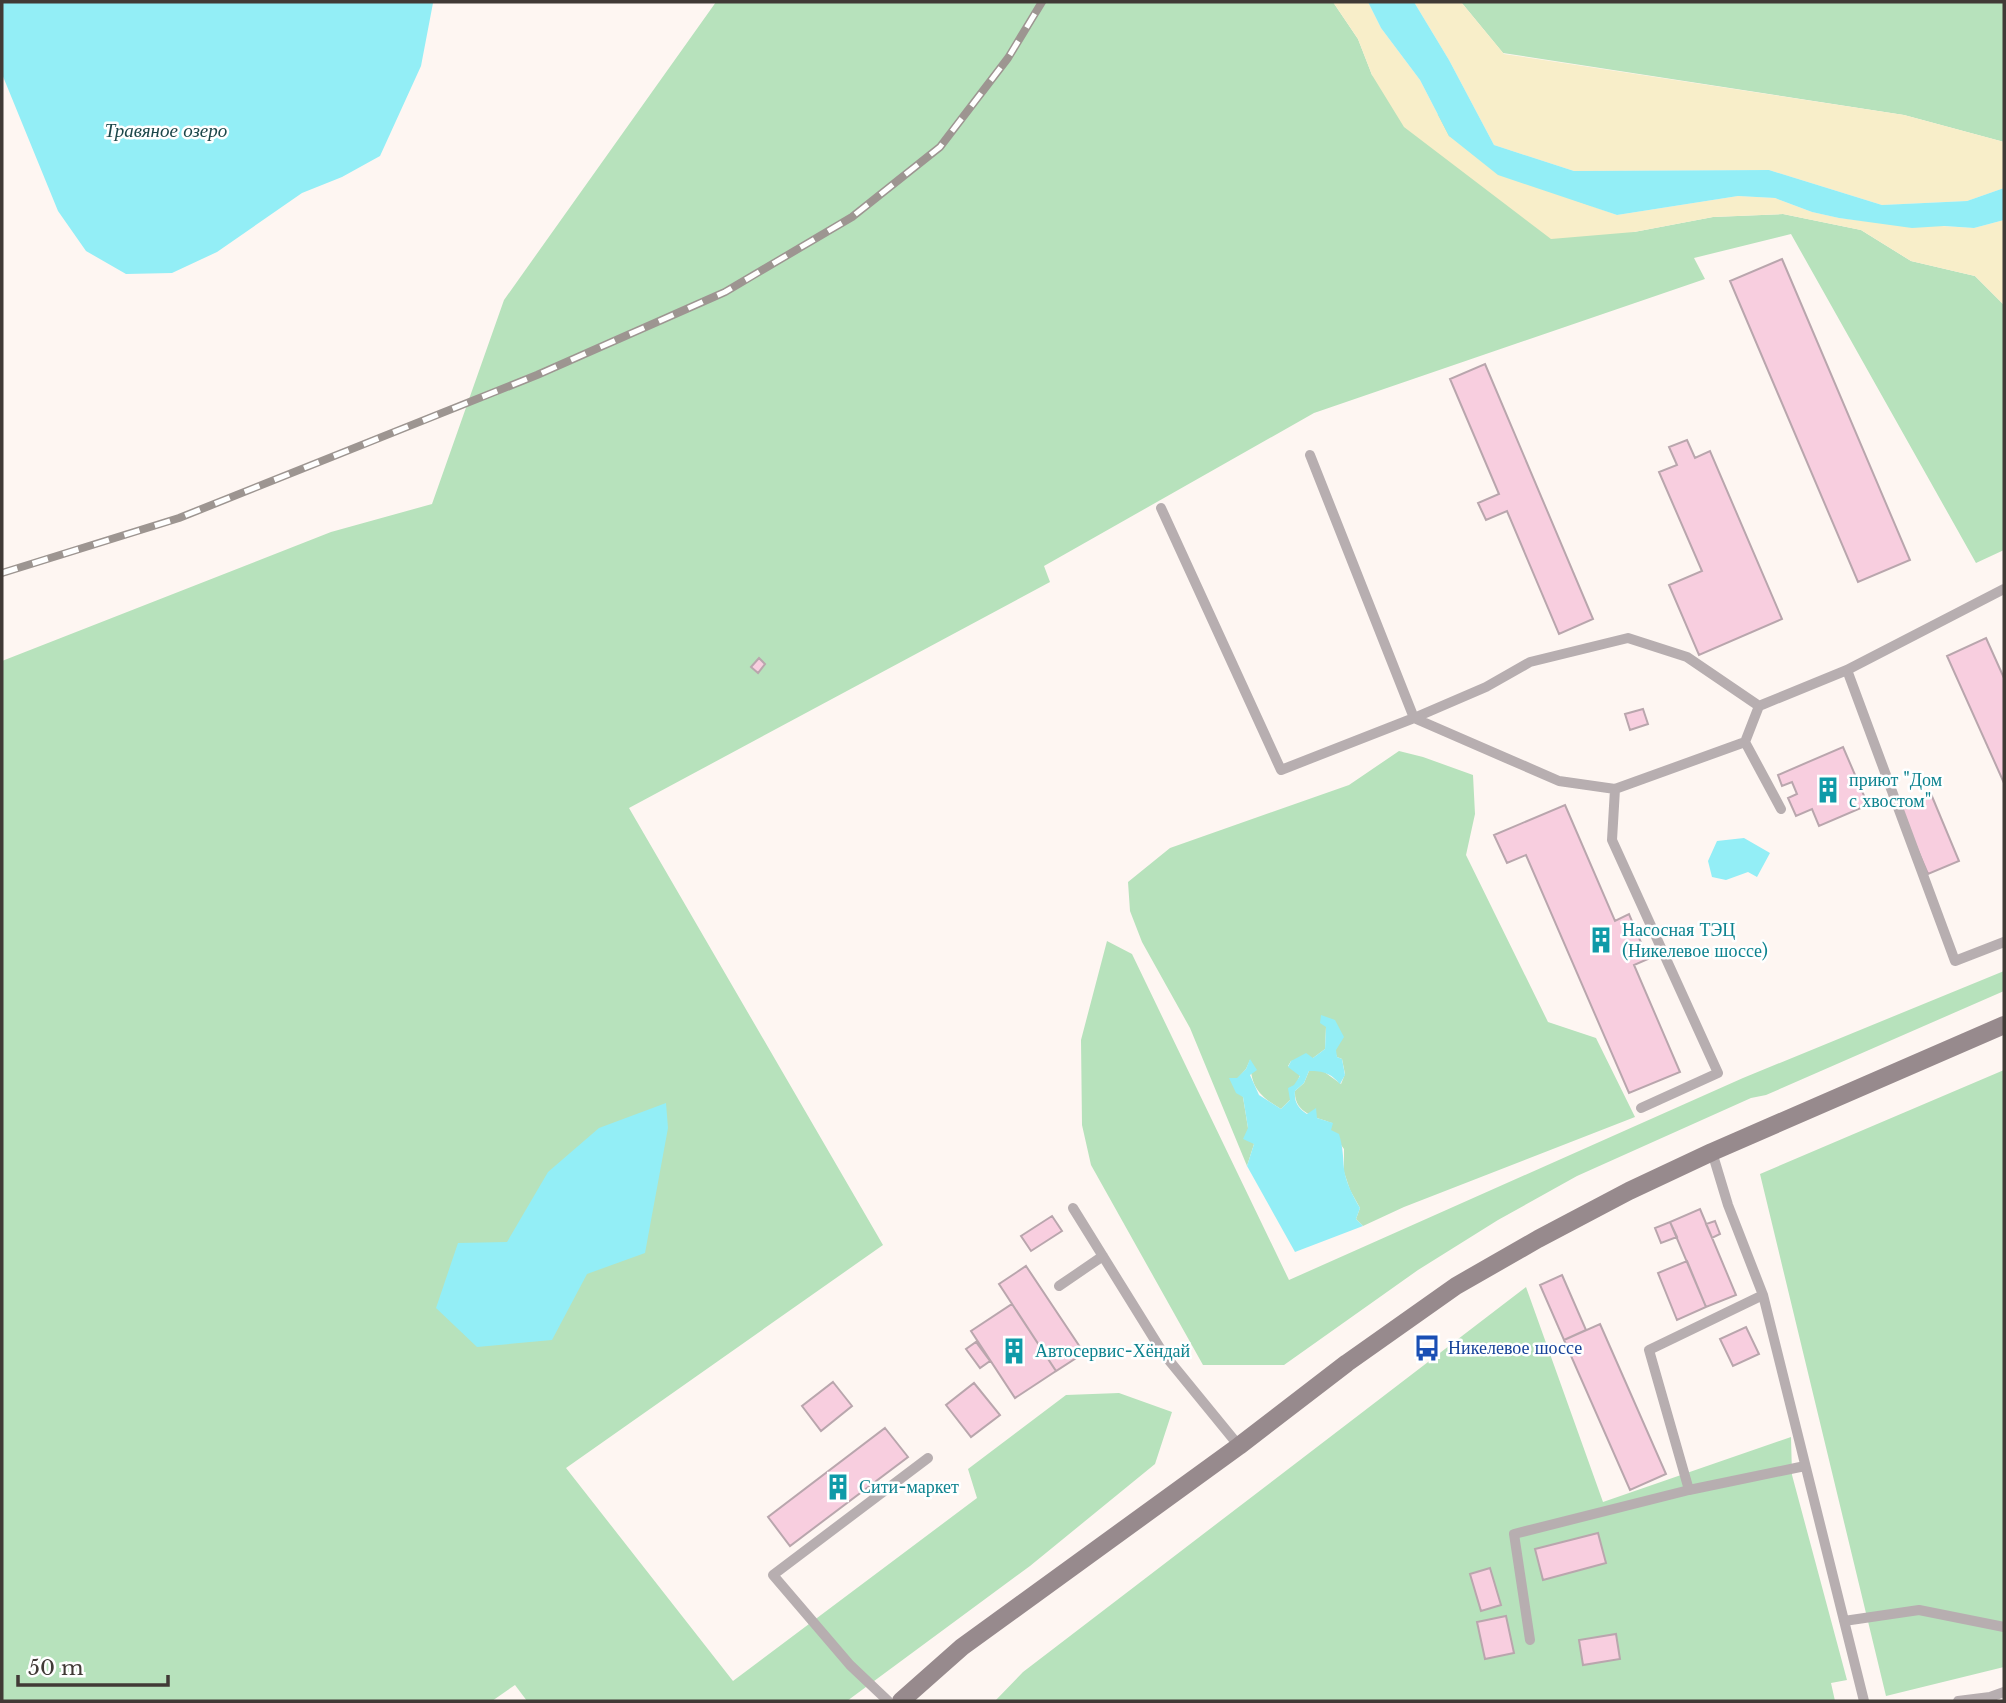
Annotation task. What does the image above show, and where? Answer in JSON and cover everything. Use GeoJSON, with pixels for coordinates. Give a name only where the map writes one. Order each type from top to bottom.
{"type":"FeatureCollection","features":[{"type":"Feature","properties":{"kind":"main road"},"geometry":{"type":"LineString","coordinates":[[901,1701],[962,1647],[1239,1446],[1347,1363],[1456,1286],[1538,1238],[1712,1152],[2004,1025]]}},
{"type":"Feature","properties":{"kind":"lane"},"geometry":{"type":"LineString","coordinates":[[1310,455],[1414,718],[1559,780],[1615,789],[1745,742],[1759,706],[1847,670],[2004,589]]}},
{"type":"Feature","properties":{"kind":"lane"},"geometry":{"type":"LineString","coordinates":[[1161,508],[1281,770],[1486,687],[1530,662],[1628,638],[1687,657],[1759,706]]}},
{"type":"Feature","properties":{"kind":"lane"},"geometry":{"type":"LineString","coordinates":[[1847,670],[1955,961],[2004,942]]}},
{"type":"Feature","properties":{"kind":"lane"},"geometry":{"type":"LineString","coordinates":[[1745,742],[1781,809]]}},
{"type":"Feature","properties":{"kind":"lane"},"geometry":{"type":"LineString","coordinates":[[1615,789],[1612,840],[1718,1073],[1641,1108]]}},
{"type":"Feature","properties":{"kind":"lane"},"geometry":{"type":"LineString","coordinates":[[1712,1152],[1728,1205],[1763,1295],[1864,1701]]}},
{"type":"Feature","properties":{"kind":"lane"},"geometry":{"type":"LineString","coordinates":[[1073,1208],[1163,1353],[1239,1446]]}},
{"type":"Feature","properties":{"kind":"lane"},"geometry":{"type":"LineString","coordinates":[[1059,1286],[1103,1256]]}},
{"type":"Feature","properties":{"kind":"lane"},"geometry":{"type":"LineString","coordinates":[[1689,1490],[1649,1350],[1763,1295]]}},
{"type":"Feature","properties":{"kind":"lane"},"geometry":{"type":"LineString","coordinates":[[888,1701],[850,1665],[773,1575],[928,1458]]}},
{"type":"Feature","properties":{"kind":"lane"},"geometry":{"type":"LineString","coordinates":[[1530,1640],[1514,1534],[1689,1490],[1805,1465]]}},
{"type":"Feature","properties":{"kind":"lane"},"geometry":{"type":"LineString","coordinates":[[1844,1620],[1919,1610],[2004,1627]]}},
{"type":"Feature","properties":{"kind":"lane"},"geometry":{"type":"LineString","coordinates":[[1958,1701],[1990,1699],[2004,1692]]}},
{"type":"Feature","properties":{"kind":"green space"},"geometry":{"type":"Polygon","coordinates":[[[716,2],[1333,2],[1358,39],[1372,75],[1634,232],[1713,217],[1783,214],[1861,230],[1911,261],[1975,276],[2004,305],[2004,550],[1976,563],[1791,234],[1694,258],[1705,279],[1314,413],[1044,566],[1050,582],[629,808],[883,1245],[566,1468],[733,1681],[977,1498],[968,1469],[1066,1395],[1119,1393],[1172,1412],[1155,1464],[1030,1566],[847,1701],[527,1701],[515,1685],[492,1701],[2,1701],[2,661],[331,532],[432,504],[504,300],[716,2]]]}},
{"type":"Feature","properties":{"kind":"green space"},"geometry":{"type":"Polygon","coordinates":[[[1461,2],[2004,2],[2004,142],[1904,115],[1503,53],[1461,2]]]}},
{"type":"Feature","properties":{"kind":"green space"},"geometry":{"type":"Polygon","coordinates":[[[1399,751],[1473,775],[1475,814],[1466,855],[1548,1022],[1596,1038],[1635,1117],[1404,1207],[1363,1226],[1356,1219],[1360,1208],[1344,1172],[1344,1149],[1330,1130],[1332,1123],[1307,1113],[1296,1098],[1295,1091],[1304,1083],[1309,1071],[1323,1071],[1341,1084],[1345,1074],[1342,1059],[1337,1057],[1326,1027],[1325,1049],[1313,1058],[1291,1061],[1288,1066],[1300,1075],[1290,1100],[1281,1109],[1257,1089],[1250,1060],[1237,1079],[1254,1144],[1247,1166],[1190,1028],[1142,942],[1130,911],[1128,882],[1170,848],[1349,785],[1399,751]]]}},
{"type":"Feature","properties":{"kind":"green space"},"geometry":{"type":"Polygon","coordinates":[[[1107,941],[1132,954],[1289,1280],[1743,1078],[2004,971],[2004,991],[1766,1095],[1751,1098],[1577,1176],[1498,1220],[1418,1270],[1284,1365],[1203,1365],[1091,1165],[1082,1125],[1081,1040],[1107,941]]]}},
{"type":"Feature","properties":{"kind":"green space"},"geometry":{"type":"Polygon","coordinates":[[[2004,1070],[2004,1667],[1886,1696],[1760,1174],[2004,1070]]]}},
{"type":"Feature","properties":{"kind":"green space"},"geometry":{"type":"Polygon","coordinates":[[[1526,1287],[1603,1502],[1791,1437],[1792,1475],[1847,1680],[1831,1683],[1835,1701],[995,1701],[1023,1672],[1526,1287]]]}},
{"type":"Feature","properties":{"kind":"sand"},"geometry":{"type":"Polygon","coordinates":[[[1333,2],[1368,2],[1381,28],[1420,80],[1449,136],[1566,197],[1617,215],[1738,196],[1775,198],[1812,212],[1875,222],[1974,228],[2004,220],[2004,305],[1975,276],[1911,261],[1861,230],[1783,214],[1713,217],[1634,232],[1551,239],[1404,127],[1372,75],[1358,39],[1333,2]]]}},
{"type":"Feature","properties":{"kind":"sand"},"geometry":{"type":"Polygon","coordinates":[[[1414,2],[1461,2],[1504,54],[1904,115],[2004,142],[2004,188],[1967,201],[1882,205],[1769,170],[1574,171],[1494,145],[1449,60],[1414,2]]]}},
{"type":"Feature","properties":{"kind":"water","name":"Травяное озеро"},"geometry":{"type":"Polygon","coordinates":[[[2,2],[433,3],[421,66],[380,156],[342,177],[302,193],[217,252],[172,273],[126,274],[86,251],[58,211],[2,74],[2,2]]]}},
{"type":"Feature","properties":{"kind":"water"},"geometry":{"type":"Polygon","coordinates":[[[1368,2],[1414,2],[1449,60],[1494,145],[1574,171],[1769,170],[1882,205],[1967,201],[2004,188],[2004,220],[1974,228],[1912,228],[1839,218],[1812,212],[1775,198],[1738,196],[1617,215],[1498,175],[1449,136],[1420,80],[1381,28],[1368,2]]]}},
{"type":"Feature","properties":{"kind":"water"},"geometry":{"type":"Polygon","coordinates":[[[1744,838],[1770,853],[1757,877],[1748,872],[1726,880],[1712,877],[1708,861],[1717,841],[1744,838]]]}},
{"type":"Feature","properties":{"kind":"water"},"geometry":{"type":"Polygon","coordinates":[[[1321,1015],[1335,1020],[1344,1037],[1336,1050],[1337,1057],[1342,1059],[1345,1075],[1340,1084],[1326,1073],[1309,1071],[1304,1083],[1295,1091],[1295,1098],[1299,1107],[1307,1114],[1316,1108],[1317,1118],[1333,1123],[1331,1130],[1339,1134],[1346,1179],[1360,1208],[1356,1219],[1363,1226],[1295,1252],[1247,1166],[1254,1144],[1243,1139],[1248,1128],[1243,1097],[1236,1093],[1229,1078],[1237,1078],[1246,1069],[1250,1059],[1257,1070],[1250,1075],[1259,1095],[1281,1109],[1290,1100],[1288,1088],[1294,1085],[1300,1076],[1288,1067],[1291,1061],[1306,1053],[1313,1058],[1325,1049],[1326,1027],[1320,1023],[1321,1015]]]}},
{"type":"Feature","properties":{"kind":"water"},"geometry":{"type":"Polygon","coordinates":[[[666,1103],[668,1128],[645,1253],[587,1274],[552,1340],[477,1347],[436,1308],[458,1243],[507,1242],[548,1172],[599,1128],[666,1103]]]}},
{"type":"Feature","properties":{"kind":"building"},"geometry":{"type":"Polygon","coordinates":[[[1782,259],[1910,560],[1858,582],[1730,281],[1782,259]]]}},
{"type":"Feature","properties":{"kind":"building"},"geometry":{"type":"Polygon","coordinates":[[[1485,364],[1593,619],[1559,634],[1507,511],[1486,520],[1478,503],[1499,494],[1450,379],[1485,364]]]}},
{"type":"Feature","properties":{"kind":"building"},"geometry":{"type":"Polygon","coordinates":[[[1687,440],[1695,458],[1710,451],[1782,619],[1699,655],[1669,585],[1702,571],[1659,472],[1677,465],[1669,447],[1687,440]]]}},
{"type":"Feature","properties":{"kind":"building"},"geometry":{"type":"Polygon","coordinates":[[[1986,638],[2004,678],[2004,783],[1947,656],[1986,638]]]}},
{"type":"Feature","properties":{"kind":"building"},"geometry":{"type":"Polygon","coordinates":[[[759,658],[765,664],[758,673],[751,667],[759,658]]]}},
{"type":"Feature","properties":{"kind":"building"},"geometry":{"type":"Polygon","coordinates":[[[1643,709],[1648,724],[1630,730],[1625,714],[1643,709]]]}},
{"type":"Feature","properties":{"kind":"building","name":"приют \"Дом с хвостом\""},"geometry":{"type":"Polygon","coordinates":[[[1843,747],[1868,805],[1819,826],[1812,809],[1796,816],[1788,798],[1797,794],[1792,782],[1782,786],[1778,775],[1843,747]]]}},
{"type":"Feature","properties":{"kind":"building"},"geometry":{"type":"Polygon","coordinates":[[[1931,794],[1959,861],[1928,874],[1899,807],[1931,794]]]}},
{"type":"Feature","properties":{"kind":"building","name":"Насосная ТЭЦ (Никелевое шоссе)"},"geometry":{"type":"Polygon","coordinates":[[[1565,805],[1615,921],[1629,914],[1648,959],[1634,965],[1680,1072],[1629,1093],[1526,855],[1507,863],[1494,835],[1565,805]]]}},
{"type":"Feature","properties":{"kind":"building"},"geometry":{"type":"Polygon","coordinates":[[[1700,1209],[1736,1295],[1706,1307],[1670,1222],[1700,1209]]]}},
{"type":"Feature","properties":{"kind":"building"},"geometry":{"type":"Polygon","coordinates":[[[1052,1216],[1062,1231],[1031,1251],[1021,1236],[1052,1216]]]}},
{"type":"Feature","properties":{"kind":"building"},"geometry":{"type":"Polygon","coordinates":[[[1715,1221],[1720,1234],[1712,1238],[1706,1224],[1715,1221]]]}},
{"type":"Feature","properties":{"kind":"building"},"geometry":{"type":"Polygon","coordinates":[[[1670,1222],[1677,1237],[1661,1243],[1655,1228],[1670,1222]]]}},
{"type":"Feature","properties":{"kind":"building"},"geometry":{"type":"Polygon","coordinates":[[[1687,1261],[1706,1307],[1677,1320],[1658,1273],[1687,1261]]]}},
{"type":"Feature","properties":{"kind":"building"},"geometry":{"type":"Polygon","coordinates":[[[1026,1266],[1084,1353],[1056,1371],[999,1284],[1026,1266]]]}},
{"type":"Feature","properties":{"kind":"building"},"geometry":{"type":"Polygon","coordinates":[[[1562,1275],[1586,1330],[1564,1340],[1540,1285],[1562,1275]]]}},
{"type":"Feature","properties":{"kind":"building","name":"Автосервис-Хёндай"},"geometry":{"type":"Polygon","coordinates":[[[1012,1304],[1056,1371],[1015,1398],[971,1331],[1012,1304]]]}},
{"type":"Feature","properties":{"kind":"building"},"geometry":{"type":"Polygon","coordinates":[[[1600,1324],[1666,1474],[1630,1490],[1564,1340],[1600,1324]]]}},
{"type":"Feature","properties":{"kind":"building"},"geometry":{"type":"Polygon","coordinates":[[[1746,1327],[1759,1354],[1733,1366],[1720,1339],[1746,1327]]]}},
{"type":"Feature","properties":{"kind":"building"},"geometry":{"type":"Polygon","coordinates":[[[976,1342],[990,1361],[980,1368],[966,1349],[976,1342]]]}},
{"type":"Feature","properties":{"kind":"building"},"geometry":{"type":"Polygon","coordinates":[[[833,1382],[852,1406],[821,1431],[802,1406],[833,1382]]]}},
{"type":"Feature","properties":{"kind":"building"},"geometry":{"type":"Polygon","coordinates":[[[974,1383],[1000,1415],[971,1437],[946,1405],[974,1383]]]}},
{"type":"Feature","properties":{"kind":"building","name":"Сити-маркет"},"geometry":{"type":"Polygon","coordinates":[[[885,1428],[908,1457],[790,1546],[768,1517],[885,1428]]]}},
{"type":"Feature","properties":{"kind":"building"},"geometry":{"type":"Polygon","coordinates":[[[1598,1533],[1606,1563],[1543,1580],[1535,1549],[1598,1533]]]}},
{"type":"Feature","properties":{"kind":"building"},"geometry":{"type":"Polygon","coordinates":[[[1490,1568],[1501,1605],[1481,1611],[1470,1574],[1490,1568]]]}},
{"type":"Feature","properties":{"kind":"building"},"geometry":{"type":"Polygon","coordinates":[[[1506,1616],[1514,1653],[1485,1659],[1477,1622],[1506,1616]]]}},
{"type":"Feature","properties":{"kind":"building"},"geometry":{"type":"Polygon","coordinates":[[[1616,1634],[1620,1659],[1583,1665],[1579,1640],[1616,1634]]]}},
{"type":"Feature","properties":{"kind":"railway"},"geometry":{"type":"LineString","coordinates":[[2,573],[179,518],[537,375],[725,292],[852,217],[940,147],[1008,58],[1042,2]]}},
{"type":"Feature","properties":{"kind":"place","name":"приют \"Дом с хвостом\""},"geometry":{"type":"Point","coordinates":[1828,790]}},
{"type":"Feature","properties":{"kind":"place","name":"Насосная ТЭЦ (Никелевое шоссе)"},"geometry":{"type":"Point","coordinates":[1601,940]}},
{"type":"Feature","properties":{"kind":"place","name":"Никелевое шоссе"},"geometry":{"type":"Point","coordinates":[1427,1348]}},
{"type":"Feature","properties":{"kind":"place","name":"Автосервис-Хёндай"},"geometry":{"type":"Point","coordinates":[1014,1351]}},
{"type":"Feature","properties":{"kind":"place","name":"Сити-маркет"},"geometry":{"type":"Point","coordinates":[838,1487]}}]}
